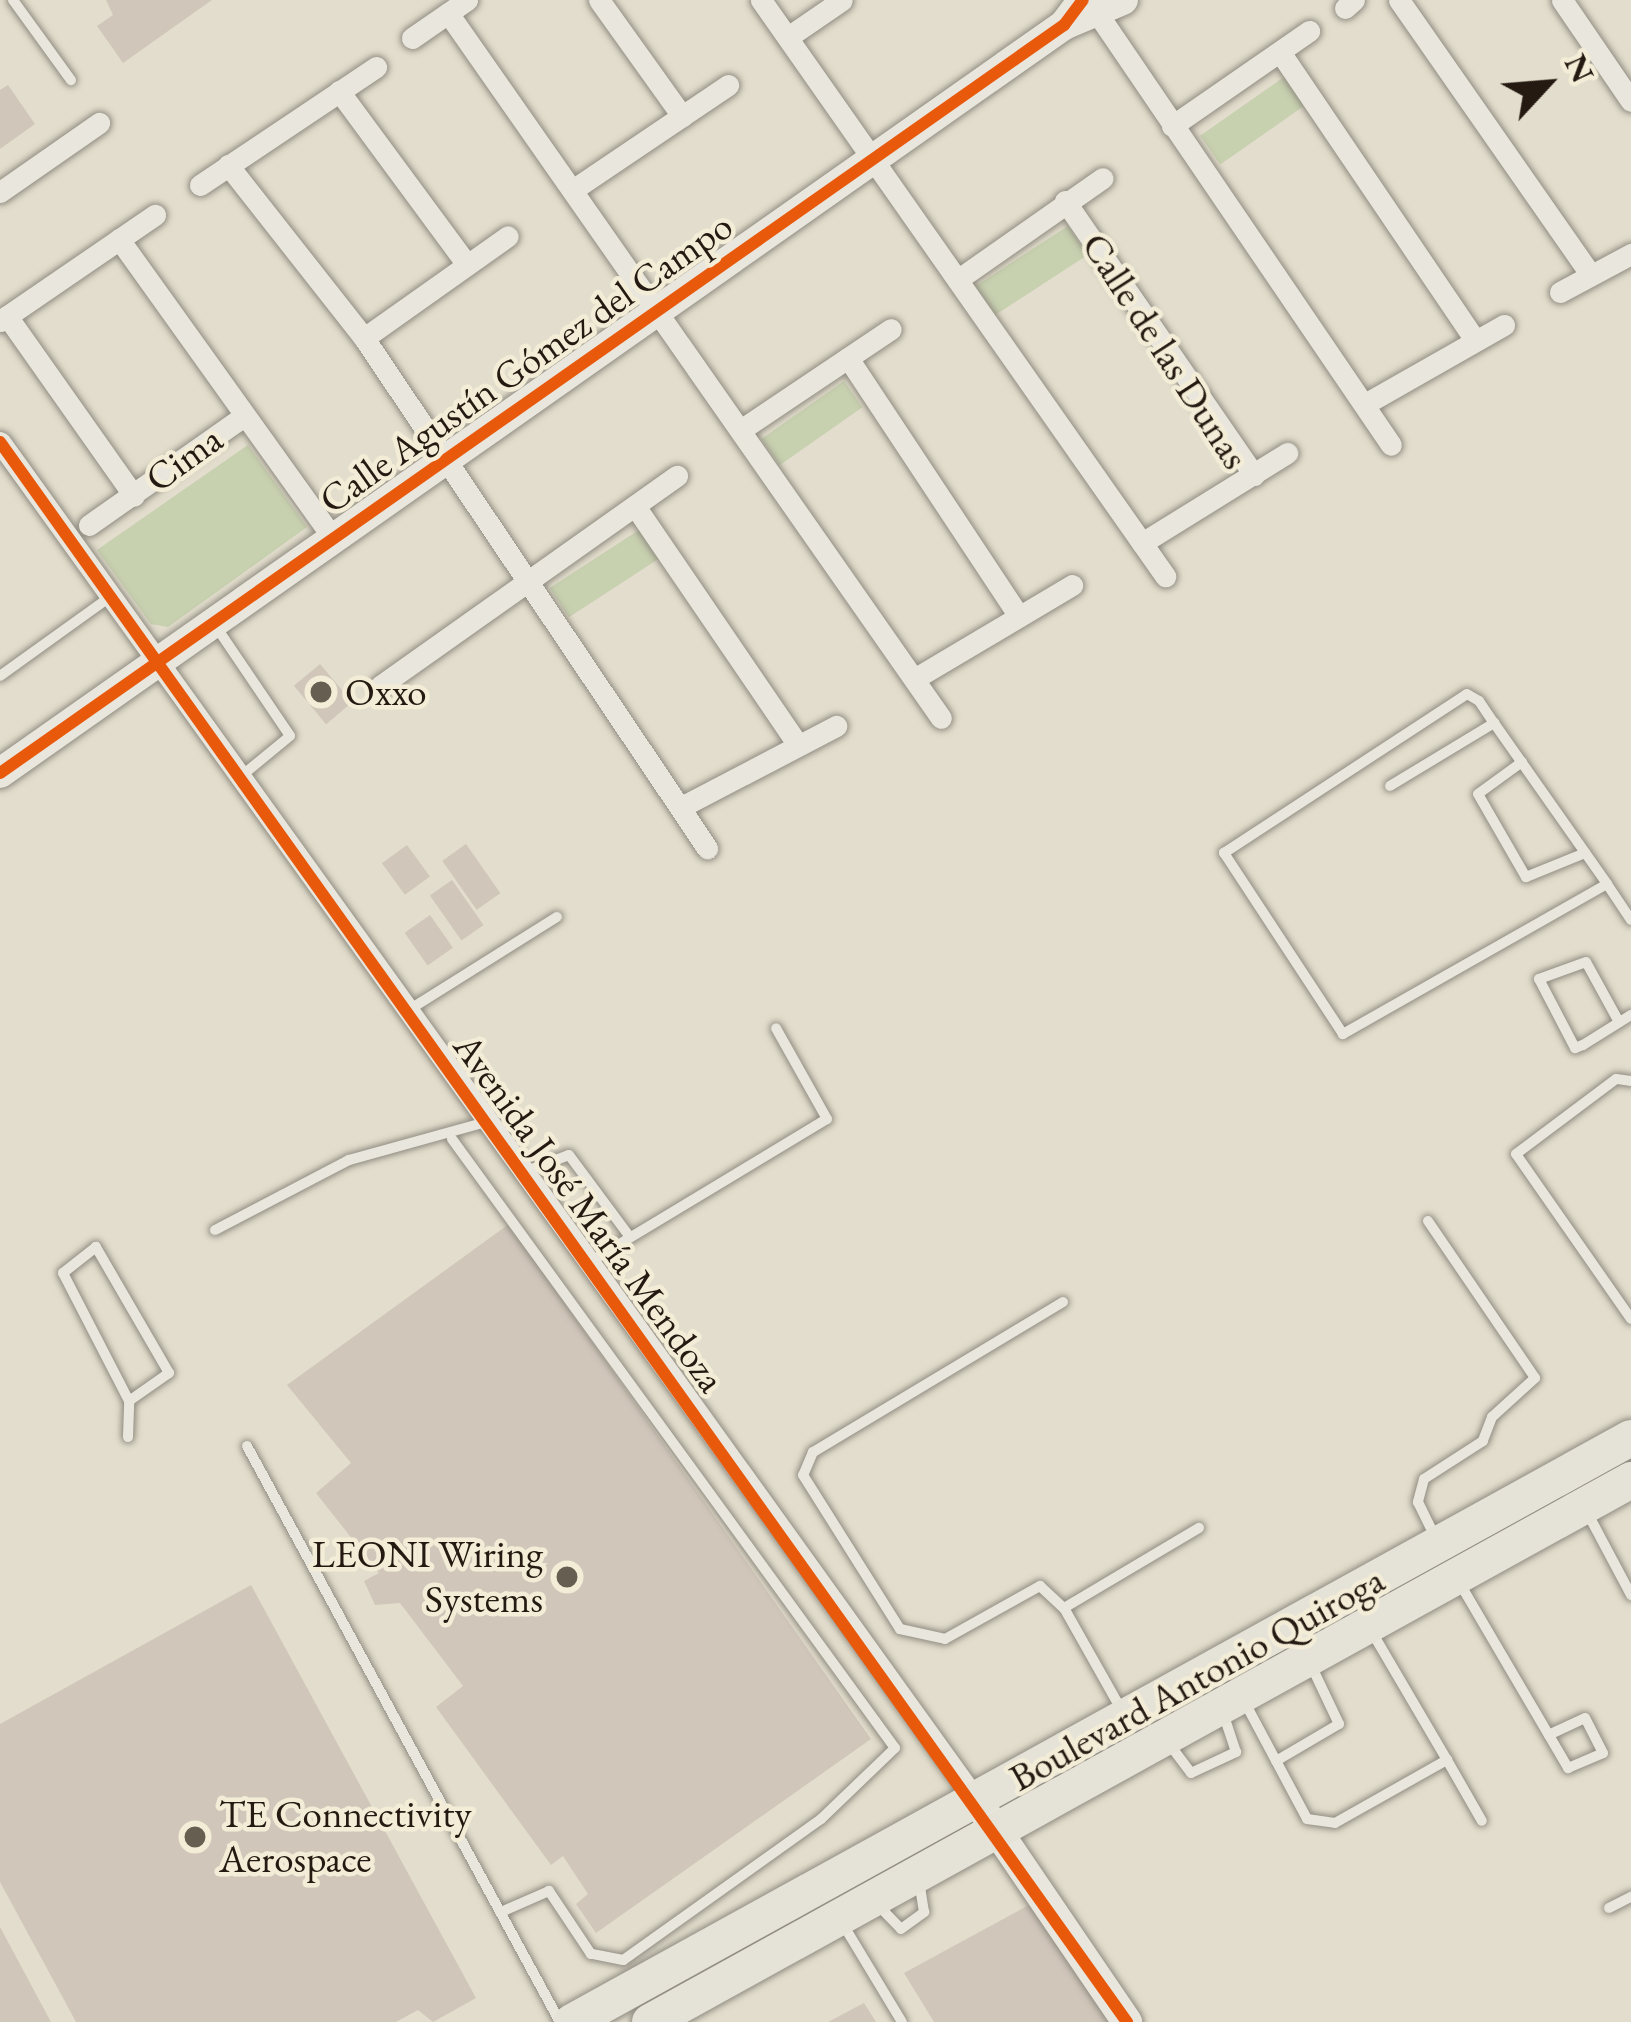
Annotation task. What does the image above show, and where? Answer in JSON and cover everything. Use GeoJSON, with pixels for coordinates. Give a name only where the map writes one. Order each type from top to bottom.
{"type":"FeatureCollection","features":[{"type":"Feature","properties":{"kind":"main road","name":"Boulevard Antonio Quiroga"},"geometry":{"type":"LineString","coordinates":[[650,2022],[918,1876],[987,1817],[1126,1720],[1631,1438]]}},
{"type":"Feature","properties":{"kind":"main road","name":"Boulevard Antonio Quiroga"},"geometry":{"type":"LineString","coordinates":[[572,2022],[987,1817],[1166,1738],[1631,1480]]}},
{"type":"Feature","properties":{"kind":"street"},"geometry":{"type":"LineString","coordinates":[[599,0],[682,116]]}},
{"type":"Feature","properties":{"kind":"street"},"geometry":{"type":"LineString","coordinates":[[761,0],[1165,576]]}},
{"type":"Feature","properties":{"kind":"street"},"geometry":{"type":"LineString","coordinates":[[788,37],[842,0]]}},
{"type":"Feature","properties":{"kind":"street"},"geometry":{"type":"LineString","coordinates":[[1399,0],[1591,275]]}},
{"type":"Feature","properties":{"kind":"street"},"geometry":{"type":"LineString","coordinates":[[1562,0],[1631,101]]}},
{"type":"Feature","properties":{"kind":"street"},"geometry":{"type":"LineString","coordinates":[[1098,4],[1172,126],[1391,445]]}},
{"type":"Feature","properties":{"kind":"street","name":"Calle Agustín Gómez del Campo"},"geometry":{"type":"LineString","coordinates":[[0,772],[657,305],[1098,4]]}},
{"type":"Feature","properties":{"kind":"street"},"geometry":{"type":"LineString","coordinates":[[412,38],[457,7],[574,189],[941,718]]}},
{"type":"Feature","properties":{"kind":"street"},"geometry":{"type":"LineString","coordinates":[[1172,126],[1309,31]]}},
{"type":"Feature","properties":{"kind":"street"},"geometry":{"type":"LineString","coordinates":[[1280,52],[1475,340]]}},
{"type":"Feature","properties":{"kind":"street"},"geometry":{"type":"LineString","coordinates":[[200,184],[376,67]]}},
{"type":"Feature","properties":{"kind":"street"},"geometry":{"type":"LineString","coordinates":[[574,189],[728,86]]}},
{"type":"Feature","properties":{"kind":"street"},"geometry":{"type":"LineString","coordinates":[[339,91],[466,263]]}},
{"type":"Feature","properties":{"kind":"street"},"geometry":{"type":"LineString","coordinates":[[0,192],[99,123]]}},
{"type":"Feature","properties":{"kind":"street"},"geometry":{"type":"LineString","coordinates":[[228,165],[364,338],[707,848]]}},
{"type":"Feature","properties":{"kind":"street"},"geometry":{"type":"LineString","coordinates":[[1066,201],[1102,178]]}},
{"type":"Feature","properties":{"kind":"street","name":"Calle de las Dunas"},"geometry":{"type":"LineString","coordinates":[[959,278],[1066,201],[1254,475],[1142,544]]}},
{"type":"Feature","properties":{"kind":"street"},"geometry":{"type":"LineString","coordinates":[[119,239],[155,215]]}},
{"type":"Feature","properties":{"kind":"street"},"geometry":{"type":"LineString","coordinates":[[364,338],[508,236]]}},
{"type":"Feature","properties":{"kind":"street","name":"Cima"},"geometry":{"type":"LineString","coordinates":[[119,239],[244,416],[134,496],[4,318],[119,239]]}},
{"type":"Feature","properties":{"kind":"street"},"geometry":{"type":"LineString","coordinates":[[1560,292],[1631,254]]}},
{"type":"Feature","properties":{"kind":"street"},"geometry":{"type":"LineString","coordinates":[[1365,404],[1504,325]]}},
{"type":"Feature","properties":{"kind":"street"},"geometry":{"type":"LineString","coordinates":[[742,429],[891,329]]}},
{"type":"Feature","properties":{"kind":"street"},"geometry":{"type":"LineString","coordinates":[[848,358],[1019,616]]}},
{"type":"Feature","properties":{"kind":"street"},"geometry":{"type":"LineString","coordinates":[[244,416],[332,537]]}},
{"type":"Feature","properties":{"kind":"street","name":"Avenida José María Mendoza"},"geometry":{"type":"LineString","coordinates":[[0,442],[7,460],[987,1817],[1127,2022]]}},
{"type":"Feature","properties":{"kind":"street"},"geometry":{"type":"LineString","coordinates":[[1254,475],[1287,453]]}},
{"type":"Feature","properties":{"kind":"street"},"geometry":{"type":"LineString","coordinates":[[380,686],[677,476]]}},
{"type":"Feature","properties":{"kind":"street"},"geometry":{"type":"LineString","coordinates":[[88,525],[134,496]]}},
{"type":"Feature","properties":{"kind":"street"},"geometry":{"type":"LineString","coordinates":[[634,506],[798,745]]}},
{"type":"Feature","properties":{"kind":"street"},"geometry":{"type":"LineString","coordinates":[[914,679],[1072,585]]}},
{"type":"Feature","properties":{"kind":"street"},"geometry":{"type":"LineString","coordinates":[[683,806],[836,726]]}},
{"type":"Feature","properties":{"kind":"lane"},"geometry":{"type":"LineString","coordinates":[[13,0],[71,80]]}},
{"type":"Feature","properties":{"kind":"lane"},"geometry":{"type":"LineString","coordinates":[[0,676],[110,598]]}},
{"type":"Feature","properties":{"kind":"lane"},"geometry":{"type":"LineString","coordinates":[[212,620],[290,736],[239,778]]}},
{"type":"Feature","properties":{"kind":"lane"},"geometry":{"type":"LineString","coordinates":[[1607,884],[1338,1030],[1224,853],[1460,696],[1479,700],[1494,723],[1607,884],[1631,920]]}},
{"type":"Feature","properties":{"kind":"lane"},"geometry":{"type":"LineString","coordinates":[[1390,786],[1494,723]]}},
{"type":"Feature","properties":{"kind":"lane"},"geometry":{"type":"LineString","coordinates":[[1522,762],[1478,794],[1526,877],[1585,853]]}},
{"type":"Feature","properties":{"kind":"lane"},"geometry":{"type":"LineString","coordinates":[[406,1011],[557,917]]}},
{"type":"Feature","properties":{"kind":"lane"},"geometry":{"type":"LineString","coordinates":[[1619,1022],[1586,962],[1539,979],[1568,1044],[1619,1022],[1631,1015]]}},
{"type":"Feature","properties":{"kind":"lane"},"geometry":{"type":"LineString","coordinates":[[588,1263],[827,1119],[776,1028]]}},
{"type":"Feature","properties":{"kind":"lane"},"geometry":{"type":"LineString","coordinates":[[1631,1081],[1616,1079],[1516,1154],[1631,1319]]}},
{"type":"Feature","properties":{"kind":"lane"},"geometry":{"type":"LineString","coordinates":[[214,1230],[349,1160],[452,1139],[486,1122]]}},
{"type":"Feature","properties":{"kind":"lane"},"geometry":{"type":"LineString","coordinates":[[452,1139],[895,1748],[821,1819],[623,1960],[590,1954],[549,1891],[501,1912]]}},
{"type":"Feature","properties":{"kind":"lane"},"geometry":{"type":"LineString","coordinates":[[523,1172],[569,1155],[630,1237]]}},
{"type":"Feature","properties":{"kind":"lane"},"geometry":{"type":"LineString","coordinates":[[1428,1221],[1535,1378],[1492,1417],[1483,1441],[1418,1490],[1438,1544]]}},
{"type":"Feature","properties":{"kind":"lane"},"geometry":{"type":"LineString","coordinates":[[128,1437],[129,1401],[63,1273],[96,1247],[169,1373],[129,1401]]}},
{"type":"Feature","properties":{"kind":"lane"},"geometry":{"type":"LineString","coordinates":[[1064,1302],[813,1452],[803,1475],[900,1629],[945,1640],[1040,1586],[1064,1608],[1126,1720]]}},
{"type":"Feature","properties":{"kind":"lane"},"geometry":{"type":"LineString","coordinates":[[247,1446],[560,2022]]}},
{"type":"Feature","properties":{"kind":"lane"},"geometry":{"type":"LineString","coordinates":[[1583,1506],[1631,1595]]}},
{"type":"Feature","properties":{"kind":"lane"},"geometry":{"type":"LineString","coordinates":[[1064,1608],[1199,1528]]}},
{"type":"Feature","properties":{"kind":"lane"},"geometry":{"type":"LineString","coordinates":[[1456,1577],[1549,1735],[1578,1770],[1605,1746],[1577,1719],[1549,1735]]}},
{"type":"Feature","properties":{"kind":"lane"},"geometry":{"type":"LineString","coordinates":[[1369,1626],[1482,1821]]}},
{"type":"Feature","properties":{"kind":"lane"},"geometry":{"type":"LineString","coordinates":[[1276,1761],[1339,1724],[1308,1659]]}},
{"type":"Feature","properties":{"kind":"lane"},"geometry":{"type":"LineString","coordinates":[[1231,1702],[1321,1826],[1447,1760]]}},
{"type":"Feature","properties":{"kind":"lane"},"geometry":{"type":"LineString","coordinates":[[1609,1908],[1631,1897]]}},
{"type":"Feature","properties":{"kind":"lane"},"geometry":{"type":"LineString","coordinates":[[839,1918],[902,2022]]}},
{"type":"Feature","properties":{"kind":"green space"},"geometry":{"type":"Polygon","coordinates":[[[1287,75],[1307,104],[1220,164],[1200,136],[1287,75]]]}},
{"type":"Feature","properties":{"kind":"green space"},"geometry":{"type":"Polygon","coordinates":[[[1068,226],[1087,255],[995,315],[976,286],[1068,226]]]}},
{"type":"Feature","properties":{"kind":"green space"},"geometry":{"type":"Polygon","coordinates":[[[844,381],[862,407],[780,465],[761,439],[844,381]]]}},
{"type":"Feature","properties":{"kind":"green space"},"geometry":{"type":"Polygon","coordinates":[[[248,445],[307,527],[168,627],[151,624],[97,550],[248,445]]]}},
{"type":"Feature","properties":{"kind":"green space"},"geometry":{"type":"Polygon","coordinates":[[[642,528],[661,557],[569,617],[550,588],[642,528]]]}},
{"type":"Feature","properties":{"kind":"building"},"geometry":{"type":"Polygon","coordinates":[[[106,0],[212,0],[123,63],[97,26],[113,15],[106,0]]]}},
{"type":"Feature","properties":{"kind":"building"},"geometry":{"type":"Polygon","coordinates":[[[8,85],[35,124],[0,149],[0,90],[8,85]]]}},
{"type":"Feature","properties":{"kind":"building","name":"Oxxo"},"geometry":{"type":"Polygon","coordinates":[[[320,664],[352,702],[326,724],[294,686],[320,664]]]}},
{"type":"Feature","properties":{"kind":"building"},"geometry":{"type":"Polygon","coordinates":[[[466,844],[500,893],[477,910],[442,861],[466,844]]]}},
{"type":"Feature","properties":{"kind":"building"},"geometry":{"type":"Polygon","coordinates":[[[407,845],[430,877],[405,895],[382,863],[407,845]]]}},
{"type":"Feature","properties":{"kind":"building"},"geometry":{"type":"Polygon","coordinates":[[[452,880],[484,925],[461,941],[430,895],[452,880]]]}},
{"type":"Feature","properties":{"kind":"building"},"geometry":{"type":"Polygon","coordinates":[[[430,915],[453,948],[428,966],[405,933],[430,915]]]}},
{"type":"Feature","properties":{"kind":"building","name":"LEONI Wiring Systems"},"geometry":{"type":"Polygon","coordinates":[[[509,1224],[871,1739],[596,1933],[576,1904],[588,1894],[563,1856],[551,1865],[436,1707],[463,1686],[400,1603],[375,1605],[364,1581],[379,1573],[316,1493],[351,1463],[287,1385],[509,1224]]]}},
{"type":"Feature","properties":{"kind":"building","name":"TE Connectivity Aerospace"},"geometry":{"type":"Polygon","coordinates":[[[251,1585],[476,1998],[433,2022],[418,2010],[396,2022],[76,2022],[0,1882],[0,1724],[251,1585]]]}},
{"type":"Feature","properties":{"kind":"building"},"geometry":{"type":"Polygon","coordinates":[[[1029,1905],[1111,2022],[934,2022],[904,1973],[1029,1905]]]}},
{"type":"Feature","properties":{"kind":"building"},"geometry":{"type":"Polygon","coordinates":[[[0,1927],[51,2022],[0,2022],[0,1927]]]}},
{"type":"Feature","properties":{"kind":"building"},"geometry":{"type":"Polygon","coordinates":[[[864,2003],[876,2022],[828,2022],[864,2003]]]}},
{"type":"Feature","properties":{"kind":"cycle path"},"geometry":{"type":"LineString","coordinates":[[0,773],[1064,25],[1083,0]]}},
{"type":"Feature","properties":{"kind":"cycle path"},"geometry":{"type":"LineString","coordinates":[[0,442],[1127,2022]]}},
{"type":"Feature","properties":{"kind":"place","name":"Oxxo"},"geometry":{"type":"Point","coordinates":[321,692]}},
{"type":"Feature","properties":{"kind":"place","name":"LEONI Wiring Systems"},"geometry":{"type":"Point","coordinates":[567,1577]}},
{"type":"Feature","properties":{"kind":"place","name":"TE Connectivity Aerospace"},"geometry":{"type":"Point","coordinates":[195,1837]}}]}
